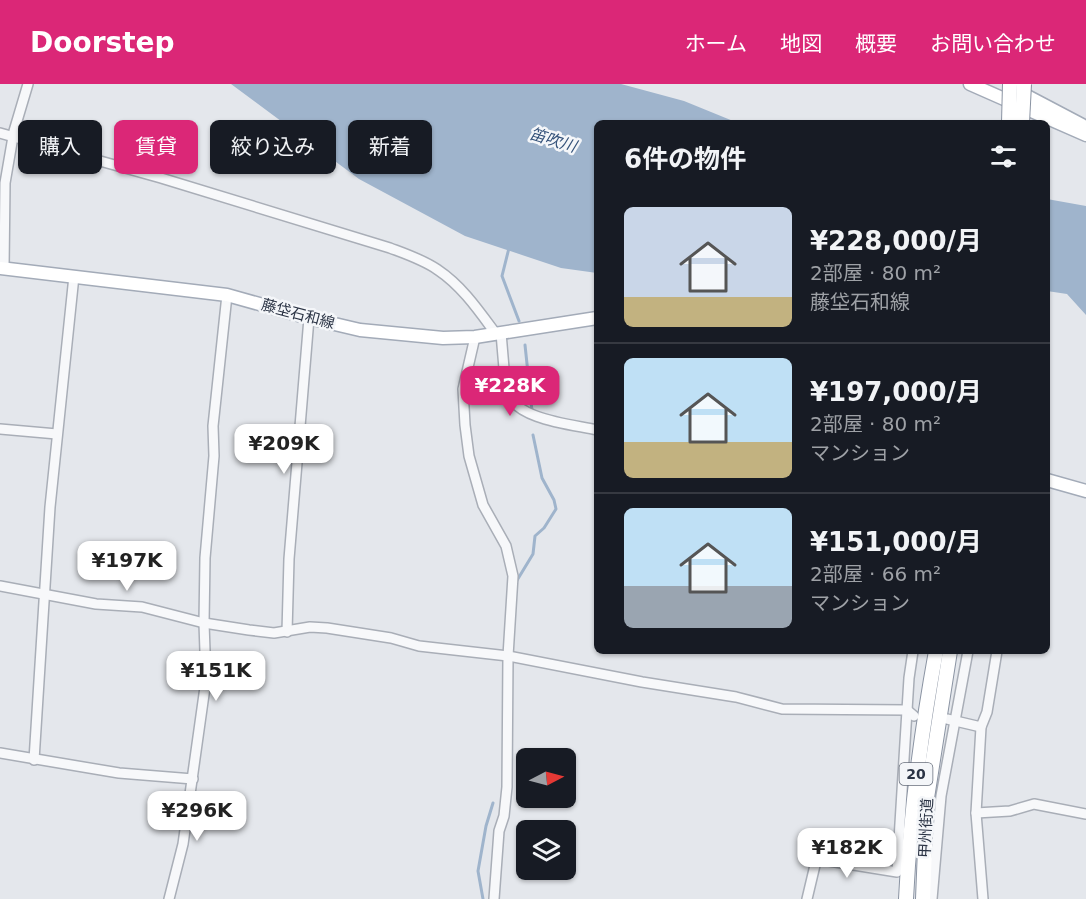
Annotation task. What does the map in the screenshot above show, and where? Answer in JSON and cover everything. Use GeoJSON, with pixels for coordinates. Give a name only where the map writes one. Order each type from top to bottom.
{"type":"FeatureCollection","features":[{"type":"Feature","properties":{"kind":"highway"},"geometry":{"type":"LineString","coordinates":[[1009,120],[1010,84]]}},
{"type":"Feature","properties":{"kind":"highway"},"geometry":{"type":"LineString","coordinates":[[1022,120],[1024,84]]}},
{"type":"Feature","properties":{"kind":"highway","name":"20"},"geometry":{"type":"LineString","coordinates":[[906,899],[910,823],[921,734],[935,654]]}},
{"type":"Feature","properties":{"kind":"highway","name":"甲州街道"},"geometry":{"type":"LineString","coordinates":[[923,899],[927,798],[950,654]]}},
{"type":"Feature","properties":{"kind":"main road"},"geometry":{"type":"LineString","coordinates":[[970,84],[1086,135]]}},
{"type":"Feature","properties":{"kind":"main road"},"geometry":{"type":"LineString","coordinates":[[1000,84],[1011,95],[1040,114]]}},
{"type":"Feature","properties":{"kind":"main road"},"geometry":{"type":"LineString","coordinates":[[1010,84],[1025,96],[1086,127]]}},
{"type":"Feature","properties":{"kind":"main road","name":"藤垈石和線"},"geometry":{"type":"LineString","coordinates":[[2,268],[227,295],[360,330],[443,339],[475,337],[594,318]]}},
{"type":"Feature","properties":{"kind":"main road"},"geometry":{"type":"LineString","coordinates":[[1050,481],[1086,491]]}},
{"type":"Feature","properties":{"kind":"street"},"geometry":{"type":"LineString","coordinates":[[2,268],[5,183],[13,134],[28,84]]}},
{"type":"Feature","properties":{"kind":"street"},"geometry":{"type":"LineString","coordinates":[[0,134],[13,134],[161,178],[390,248],[418,259],[438,269],[460,288],[499,333],[506,392],[510,401],[531,415],[594,429]]}},
{"type":"Feature","properties":{"kind":"street"},"geometry":{"type":"LineString","coordinates":[[34,760],[57,434],[74,276]]}},
{"type":"Feature","properties":{"kind":"street"},"geometry":{"type":"LineString","coordinates":[[169,899],[183,844],[206,680],[205,558],[213,456],[213,426],[227,295]]}},
{"type":"Feature","properties":{"kind":"street"},"geometry":{"type":"LineString","coordinates":[[287,632],[289,559],[309,318]]}},
{"type":"Feature","properties":{"kind":"street"},"geometry":{"type":"LineString","coordinates":[[475,337],[463,388],[469,456],[483,505],[506,546],[513,576],[508,656],[507,787],[504,816],[499,831],[494,899]]}},
{"type":"Feature","properties":{"kind":"street"},"geometry":{"type":"LineString","coordinates":[[0,429],[57,434]]}},
{"type":"Feature","properties":{"kind":"street"},"geometry":{"type":"LineString","coordinates":[[0,586],[96,604],[142,607],[204,623],[274,633],[310,627],[327,628],[391,638],[419,646],[508,656],[642,682],[736,696],[782,709],[911,713]]}},
{"type":"Feature","properties":{"kind":"street"},"geometry":{"type":"LineString","coordinates":[[807,899],[816,861],[897,872],[911,713],[913,654]]}},
{"type":"Feature","properties":{"kind":"street"},"geometry":{"type":"LineString","coordinates":[[932,899],[941,796],[951,720],[967,654]]}},
{"type":"Feature","properties":{"kind":"street"},"geometry":{"type":"LineString","coordinates":[[983,899],[976,813],[981,727],[987,712],[997,654]]}},
{"type":"Feature","properties":{"kind":"street"},"geometry":{"type":"LineString","coordinates":[[951,720],[981,727]]}},
{"type":"Feature","properties":{"kind":"street"},"geometry":{"type":"LineString","coordinates":[[0,753],[119,773],[193,779]]}},
{"type":"Feature","properties":{"kind":"street"},"geometry":{"type":"LineString","coordinates":[[976,813],[1010,811],[1034,804],[1086,814]]}},
{"type":"Feature","properties":{"kind":"water","name":"笛吹川"},"geometry":{"type":"Polygon","coordinates":[[[231,84],[621,84],[684,101],[731,120],[594,120],[594,273],[561,268],[465,236],[352,174],[432,174],[432,120],[348,120],[348,171],[336,162],[336,120],[280,120],[231,84]]]}},
{"type":"Feature","properties":{"kind":"water"},"geometry":{"type":"Polygon","coordinates":[[[1050,200],[1086,206],[1086,315],[1067,294],[1050,291],[1050,200]]]}},
{"type":"Feature","properties":{"kind":"waterway"},"geometry":{"type":"LineString","coordinates":[[509,248],[502,276],[519,321]]}},
{"type":"Feature","properties":{"kind":"waterway"},"geometry":{"type":"LineString","coordinates":[[525,345],[532,411]]}},
{"type":"Feature","properties":{"kind":"waterway"},"geometry":{"type":"LineString","coordinates":[[516,582],[533,554],[535,536],[544,528],[556,509],[554,500],[542,478],[533,435]]}},
{"type":"Feature","properties":{"kind":"waterway"},"geometry":{"type":"LineString","coordinates":[[483,899],[478,871],[486,826],[493,803]]}}]}
